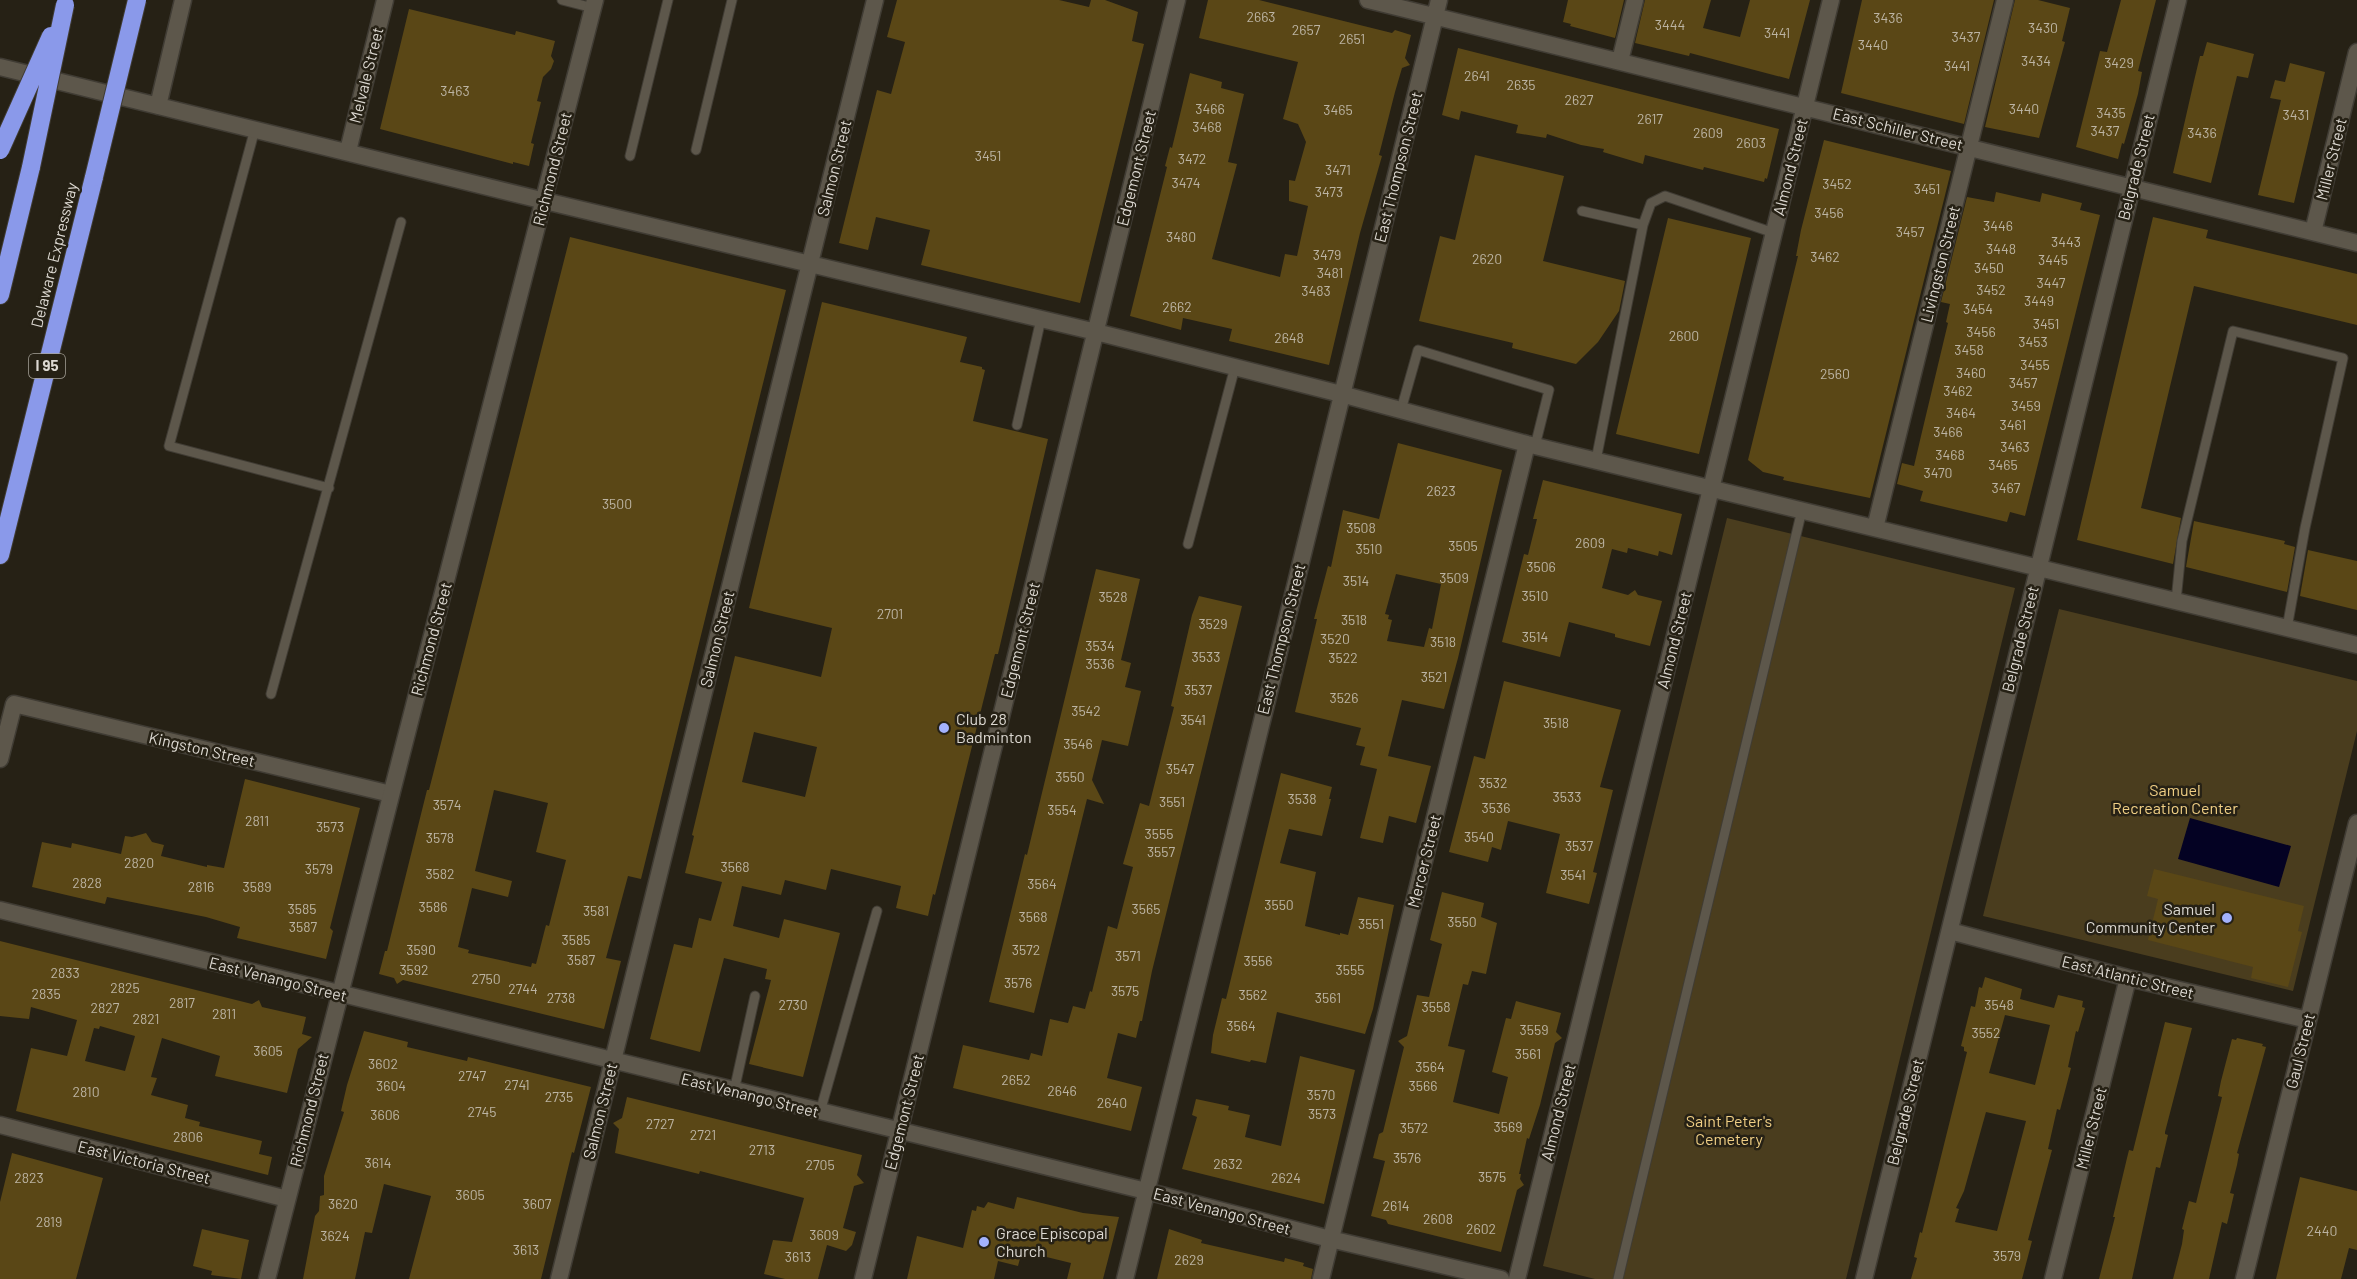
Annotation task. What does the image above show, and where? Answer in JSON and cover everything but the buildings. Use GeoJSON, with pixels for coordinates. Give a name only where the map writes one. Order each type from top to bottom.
{"type":"FeatureCollection","features":[{"type":"Feature","properties":{"kind":"highway","name":"Delaware Expressway"},"geometry":{"type":"LineString","coordinates":[[0,555],[137,0]]}},
{"type":"Feature","properties":{"kind":"highway"},"geometry":{"type":"LineString","coordinates":[[0,150],[66,2]]}},
{"type":"Feature","properties":{"kind":"highway"},"geometry":{"type":"LineString","coordinates":[[0,294],[31,167],[66,2]]}},
{"type":"Feature","properties":{"kind":"street"},"geometry":{"type":"LineString","coordinates":[[158,106],[183,0]]}},
{"type":"Feature","properties":{"kind":"street","name":"Melvale Street"},"geometry":{"type":"LineString","coordinates":[[348,151],[384,0]]}},
{"type":"Feature","properties":{"kind":"street","name":"Salmon Street"},"geometry":{"type":"LineString","coordinates":[[559,1279],[875,0]]}},
{"type":"Feature","properties":{"kind":"street","name":"Edgemont Street"},"geometry":{"type":"LineString","coordinates":[[863,1279],[1177,0]]}},
{"type":"Feature","properties":{"kind":"street","name":"East Schiller Street"},"geometry":{"type":"LineString","coordinates":[[1368,0],[2357,243]]}},
{"type":"Feature","properties":{"kind":"street","name":"East Thompson Street"},"geometry":{"type":"LineString","coordinates":[[1125,1279],[1439,0]]}},
{"type":"Feature","properties":{"kind":"street"},"geometry":{"type":"LineString","coordinates":[[1620,61],[1635,0]]}},
{"type":"Feature","properties":{"kind":"street","name":"Almond Street"},"geometry":{"type":"LineString","coordinates":[[1517,1279],[1831,0]]}},
{"type":"Feature","properties":{"kind":"street","name":"Livingston Street"},"geometry":{"type":"LineString","coordinates":[[1875,528],[2005,0]]}},
{"type":"Feature","properties":{"kind":"street","name":"Belgrade Street"},"geometry":{"type":"LineString","coordinates":[[1864,1279],[2178,0]]}},
{"type":"Feature","properties":{"kind":"street","name":"Richmond Street"},"geometry":{"type":"LineString","coordinates":[[267,1279],[594,4]]}},
{"type":"Feature","properties":{"kind":"street","name":"Miller Street"},"geometry":{"type":"LineString","coordinates":[[2313,232],[2357,52]]}},
{"type":"Feature","properties":{"kind":"street"},"geometry":{"type":"LineString","coordinates":[[0,67],[544,201],[1096,332],[1531,445],[2357,645]]}},
{"type":"Feature","properties":{"kind":"street","name":"Mercer Street"},"geometry":{"type":"LineString","coordinates":[[1321,1279],[1531,445]]}},
{"type":"Feature","properties":{"kind":"street","name":"Kingston Street"},"geometry":{"type":"LineString","coordinates":[[0,759],[14,704],[390,794]]}},
{"type":"Feature","properties":{"kind":"street","name":"Gaul Street"},"geometry":{"type":"LineString","coordinates":[[2244,1279],[2357,823]]}},
{"type":"Feature","properties":{"kind":"street","name":"East Venango Street"},"geometry":{"type":"LineString","coordinates":[[0,910],[1146,1191],[1330,1239],[1501,1279]]}},
{"type":"Feature","properties":{"kind":"street","name":"East Atlantic Street"},"geometry":{"type":"LineString","coordinates":[[1950,931],[2128,978],[2308,1020]]}},
{"type":"Feature","properties":{"kind":"street","name":"Miller Street"},"geometry":{"type":"LineString","coordinates":[[2053,1279],[2128,978]]}},
{"type":"Feature","properties":{"kind":"street","name":"East Victoria Street"},"geometry":{"type":"LineString","coordinates":[[0,1125],[287,1199]]}},
{"type":"Feature","properties":{"kind":"lane"},"geometry":{"type":"LineString","coordinates":[[562,0],[594,4]]}},
{"type":"Feature","properties":{"kind":"lane"},"geometry":{"type":"LineString","coordinates":[[630,156],[668,0]]}},
{"type":"Feature","properties":{"kind":"lane"},"geometry":{"type":"LineString","coordinates":[[696,150],[732,0]]}},
{"type":"Feature","properties":{"kind":"lane"},"geometry":{"type":"LineString","coordinates":[[255,129],[169,446],[329,488]]}},
{"type":"Feature","properties":{"kind":"lane"},"geometry":{"type":"LineString","coordinates":[[1596,460],[1643,225],[1651,203],[1665,196],[1773,233]]}},
{"type":"Feature","properties":{"kind":"lane"},"geometry":{"type":"LineString","coordinates":[[1582,211],[1643,225]]}},
{"type":"Feature","properties":{"kind":"lane"},"geometry":{"type":"LineString","coordinates":[[272,694],[401,222]]}},
{"type":"Feature","properties":{"kind":"lane"},"geometry":{"type":"LineString","coordinates":[[1017,425],[1041,320]]}},
{"type":"Feature","properties":{"kind":"lane"},"geometry":{"type":"LineString","coordinates":[[2176,601],[2182,541],[2233,331],[2343,358],[2305,528],[2287,628]]}},
{"type":"Feature","properties":{"kind":"lane"},"geometry":{"type":"LineString","coordinates":[[1401,410],[1418,350],[1549,390],[1531,445]]}},
{"type":"Feature","properties":{"kind":"lane"},"geometry":{"type":"LineString","coordinates":[[1188,544],[1235,367]]}},
{"type":"Feature","properties":{"kind":"lane"},"geometry":{"type":"LineString","coordinates":[[1618,1279],[1802,510]]}},
{"type":"Feature","properties":{"kind":"lane"},"geometry":{"type":"LineString","coordinates":[[820,1112],[877,911]]}},
{"type":"Feature","properties":{"kind":"lane"},"geometry":{"type":"LineString","coordinates":[[734,1091],[755,996]]}},
{"type":"Feature","properties":{"kind":"green space","name":"Saint Peter's Cemetery"},"geometry":{"type":"Polygon","coordinates":[[[1727,518],[2015,588],[1846,1279],[1595,1279],[1543,1266],[1727,518]]]}},
{"type":"Feature","properties":{"kind":"green space","name":"Samuel Recreation Center"},"geometry":{"type":"Polygon","coordinates":[[[2059,609],[2357,681],[2357,731],[2293,991],[1983,916],[2059,609]]]}},
{"type":"Feature","properties":{"kind":"water"},"geometry":{"type":"Polygon","coordinates":[[[2190,818],[2291,846],[2279,887],[2178,859],[2190,818]]]}},
{"type":"Feature","properties":{"kind":"place","name":"Club 28 Badminton"},"geometry":{"type":"Point","coordinates":[944,728]}},
{"type":"Feature","properties":{"kind":"place","name":"Samuel Community Center"},"geometry":{"type":"Point","coordinates":[2227,918]}},
{"type":"Feature","properties":{"kind":"place","name":"Grace Episcopal Church"},"geometry":{"type":"Point","coordinates":[984,1242]}}]}
